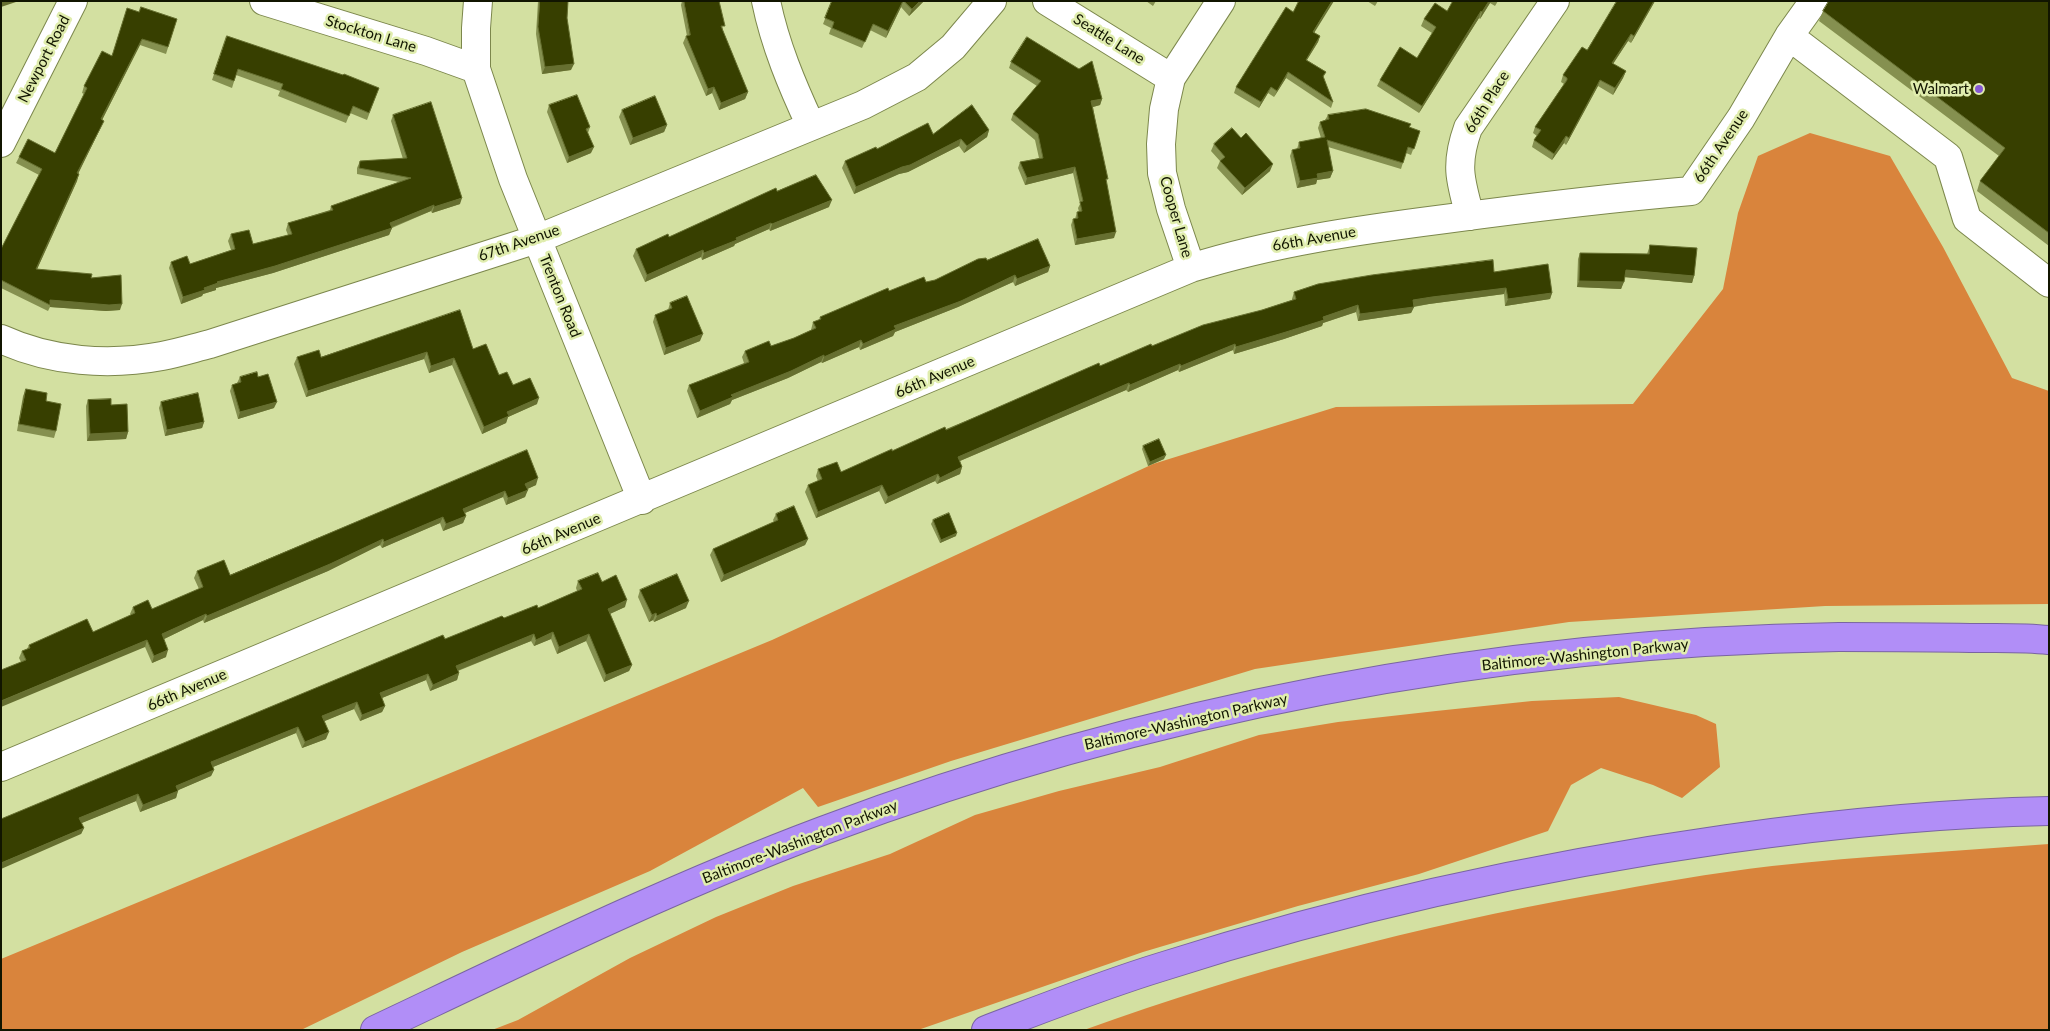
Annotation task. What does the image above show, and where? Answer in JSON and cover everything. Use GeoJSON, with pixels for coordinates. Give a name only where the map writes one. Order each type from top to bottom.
{"type":"FeatureCollection","features":[{"type":"Feature","properties":{"kind":"highway","name":"Baltimore-Washington Parkway"},"geometry":{"type":"LineString","coordinates":[[375,1030],[578,934],[700,880],[824,830],[969,780],[1072,750],[1236,708],[1376,682],[1515,661],[1630,648],[1767,638],[1893,636],[2049,640]]}},
{"type":"Feature","properties":{"kind":"highway"},"geometry":{"type":"LineString","coordinates":[[986,1030],[1161,967],[1285,931],[1412,897],[1548,868],[1652,850],[1796,830],[1901,820],[2049,811]]}},
{"type":"Feature","properties":{"kind":"street","name":"Newport Road"},"geometry":{"type":"LineString","coordinates":[[1,143],[73,1]]}},
{"type":"Feature","properties":{"kind":"street","name":"Stockton Lane"},"geometry":{"type":"LineString","coordinates":[[264,1],[426,51],[476,69]]}},
{"type":"Feature","properties":{"kind":"street","name":"Trenton Road"},"geometry":{"type":"LineString","coordinates":[[478,1],[476,69],[513,179],[642,500]]}},
{"type":"Feature","properties":{"kind":"street"},"geometry":{"type":"LineString","coordinates":[[766,1],[771,27],[780,54],[811,126]]}},
{"type":"Feature","properties":{"kind":"street","name":"67th Avenue"},"geometry":{"type":"LineString","coordinates":[[1,339],[14,345],[65,359],[111,361],[161,357],[220,342],[537,239],[863,105],[917,76],[953,47],[992,1]]}},
{"type":"Feature","properties":{"kind":"street","name":"Seattle Lane"},"geometry":{"type":"LineString","coordinates":[[1047,1],[1171,78]]}},
{"type":"Feature","properties":{"kind":"street","name":"Cooper Lane"},"geometry":{"type":"LineString","coordinates":[[1191,268],[1171,209],[1162,173],[1161,144],[1164,109],[1171,78],[1221,1]]}},
{"type":"Feature","properties":{"kind":"street","name":"66th Place"},"geometry":{"type":"LineString","coordinates":[[1470,216],[1460,170],[1460,149],[1468,128],[1555,1]]}},
{"type":"Feature","properties":{"kind":"street","name":"66th Avenue"},"geometry":{"type":"LineString","coordinates":[[1,768],[1191,268],[1226,257],[1327,235],[1618,198],[1691,191],[1741,118],[1789,36],[1814,1]]}},
{"type":"Feature","properties":{"kind":"street"},"geometry":{"type":"LineString","coordinates":[[1789,36],[1948,157],[1967,219],[2049,283]]}},
{"type":"Feature","properties":{"kind":"shaded area"},"geometry":{"type":"Polygon","coordinates":[[[1810,133],[1890,156],[1943,247],[2012,378],[2049,391],[2049,604],[1825,606],[1569,622],[1255,669],[951,761],[818,807],[803,788],[650,871],[462,952],[301,1030],[1,1030],[1,959],[772,640],[1153,464],[1336,407],[1633,404],[1723,289],[1738,213],[1758,156],[1810,133]]]}},
{"type":"Feature","properties":{"kind":"shaded area"},"geometry":{"type":"Polygon","coordinates":[[[1619,697],[1696,715],[1716,724],[1720,767],[1682,798],[1653,785],[1601,768],[1571,785],[1548,831],[1419,874],[1298,906],[1143,952],[918,1030],[492,1030],[518,1020],[630,958],[716,917],[793,886],[890,854],[975,815],[1059,791],[1160,767],[1259,735],[1338,722],[1436,711],[1532,701],[1619,697]]]}},
{"type":"Feature","properties":{"kind":"shaded area"},"geometry":{"type":"Polygon","coordinates":[[[2049,844],[2049,1030],[1084,1030],[1146,1008],[1272,969],[1398,936],[1526,907],[1682,879],[1772,866],[1876,856],[2049,844]]]}},
{"type":"Feature","properties":{"kind":"building"},"geometry":{"type":"Polygon","coordinates":[[[540,1],[568,1],[567,18],[574,64],[545,67],[538,27],[540,1]]]}},
{"type":"Feature","properties":{"kind":"building"},"geometry":{"type":"Polygon","coordinates":[[[684,1],[719,1],[725,26],[721,26],[748,92],[721,103],[714,87],[708,89],[686,36],[690,35],[684,1]]]}},
{"type":"Feature","properties":{"kind":"building"},"geometry":{"type":"Polygon","coordinates":[[[832,1],[903,1],[888,31],[873,24],[865,42],[832,28],[834,22],[825,18],[832,1]]]}},
{"type":"Feature","properties":{"kind":"building"},"geometry":{"type":"Polygon","coordinates":[[[904,1],[920,1],[912,9],[904,1]]]}},
{"type":"Feature","properties":{"kind":"building"},"geometry":{"type":"Polygon","coordinates":[[[1299,1],[1332,1],[1313,32],[1320,36],[1306,60],[1326,72],[1323,76],[1333,102],[1288,72],[1277,91],[1271,87],[1261,102],[1236,87],[1286,7],[1293,12],[1299,1]]]}},
{"type":"Feature","properties":{"kind":"building"},"geometry":{"type":"Polygon","coordinates":[[[1453,1],[1489,1],[1422,106],[1380,80],[1400,47],[1417,58],[1436,27],[1424,19],[1435,3],[1447,11],[1453,1]]]}},
{"type":"Feature","properties":{"kind":"building"},"geometry":{"type":"Polygon","coordinates":[[[1617,1],[1654,1],[1634,36],[1631,34],[1612,63],[1626,71],[1615,88],[1600,80],[1569,138],[1566,136],[1554,154],[1534,140],[1541,130],[1535,127],[1567,80],[1563,75],[1582,47],[1587,50],[1617,1]]]}},
{"type":"Feature","properties":{"kind":"building","name":"Walmart"},"geometry":{"type":"Polygon","coordinates":[[[1829,1],[2049,1],[2049,233],[1980,181],[2005,148],[1823,11],[1829,1]]]}},
{"type":"Feature","properties":{"kind":"building"},"geometry":{"type":"Polygon","coordinates":[[[141,7],[177,19],[168,47],[142,39],[101,119],[104,121],[77,173],[79,174],[36,269],[92,274],[91,278],[121,275],[122,304],[109,305],[50,300],[50,305],[1,280],[1,249],[42,169],[19,157],[28,139],[55,153],[87,88],[84,86],[102,51],[112,56],[127,8],[139,12],[141,7]]]}},
{"type":"Feature","properties":{"kind":"building"},"geometry":{"type":"Polygon","coordinates":[[[227,36],[344,74],[379,88],[369,113],[353,106],[349,116],[281,89],[283,84],[238,69],[234,81],[214,74],[227,36]]]}},
{"type":"Feature","properties":{"kind":"building"},"geometry":{"type":"Polygon","coordinates":[[[1027,37],[1079,69],[1092,61],[1102,99],[1091,101],[1108,179],[1106,179],[1116,232],[1077,239],[1073,219],[1078,218],[1077,212],[1082,211],[1080,202],[1083,201],[1075,167],[1027,178],[1020,162],[1043,158],[1038,134],[1013,114],[1041,81],[1011,62],[1027,37]]]}},
{"type":"Feature","properties":{"kind":"building"},"geometry":{"type":"Polygon","coordinates":[[[577,95],[590,127],[586,129],[594,147],[569,157],[549,105],[577,95]]]}},
{"type":"Feature","properties":{"kind":"building"},"geometry":{"type":"Polygon","coordinates":[[[655,96],[667,125],[633,138],[622,110],[655,96]]]}},
{"type":"Feature","properties":{"kind":"building"},"geometry":{"type":"Polygon","coordinates":[[[431,102],[462,198],[434,207],[434,205],[390,223],[392,228],[275,266],[217,282],[204,288],[205,290],[183,297],[171,262],[187,256],[190,264],[235,249],[231,234],[249,230],[253,244],[292,234],[288,223],[333,210],[331,206],[411,178],[359,168],[360,161],[407,158],[393,115],[431,102]]]}},
{"type":"Feature","properties":{"kind":"building"},"geometry":{"type":"Polygon","coordinates":[[[972,105],[989,130],[967,146],[961,139],[910,165],[856,187],[845,161],[876,147],[877,149],[928,123],[933,134],[972,105]]]}},
{"type":"Feature","properties":{"kind":"building"},"geometry":{"type":"Polygon","coordinates":[[[1366,109],[1411,124],[1409,127],[1420,131],[1414,149],[1408,147],[1403,163],[1327,140],[1333,171],[1317,174],[1318,178],[1300,181],[1292,150],[1300,148],[1299,142],[1325,137],[1320,122],[1329,119],[1328,115],[1366,109]]]}},
{"type":"Feature","properties":{"kind":"building"},"geometry":{"type":"Polygon","coordinates":[[[1232,128],[1241,138],[1246,133],[1273,164],[1245,188],[1220,161],[1225,157],[1214,144],[1232,128]]]}},
{"type":"Feature","properties":{"kind":"building"},"geometry":{"type":"Polygon","coordinates":[[[816,175],[832,200],[771,223],[736,238],[737,240],[704,253],[703,250],[647,275],[636,249],[668,234],[669,237],[776,188],[777,191],[816,175]]]}},
{"type":"Feature","properties":{"kind":"building"},"geometry":{"type":"Polygon","coordinates":[[[1038,239],[1050,266],[1017,279],[1015,275],[961,301],[894,326],[896,329],[863,344],[861,340],[824,357],[824,355],[791,371],[731,395],[733,397],[700,411],[689,385],[749,362],[745,351],[769,341],[771,346],[794,338],[816,328],[813,322],[821,319],[820,317],[888,288],[889,291],[924,277],[926,282],[935,280],[978,259],[986,258],[987,260],[1038,239]]]}},
{"type":"Feature","properties":{"kind":"building"},"geometry":{"type":"Polygon","coordinates":[[[1650,245],[1697,248],[1694,276],[1626,270],[1624,282],[1579,281],[1580,253],[1649,254],[1650,245]]]}},
{"type":"Feature","properties":{"kind":"building"},"geometry":{"type":"Polygon","coordinates":[[[1493,260],[1494,272],[1548,264],[1552,293],[1508,299],[1506,288],[1413,300],[1414,307],[1360,314],[1358,305],[1323,317],[1324,320],[1236,347],[1235,344],[1130,385],[1129,383],[958,457],[962,467],[940,478],[938,474],[888,497],[882,485],[818,512],[808,485],[822,479],[818,469],[837,462],[841,472],[945,427],[946,430],[1099,363],[1100,366],[1151,344],[1152,346],[1203,325],[1296,299],[1294,292],[1318,284],[1372,275],[1493,260]]]}},
{"type":"Feature","properties":{"kind":"building"},"geometry":{"type":"Polygon","coordinates":[[[687,296],[703,334],[666,348],[655,315],[672,308],[670,303],[687,296]]]}},
{"type":"Feature","properties":{"kind":"building"},"geometry":{"type":"Polygon","coordinates":[[[460,310],[473,349],[486,344],[499,375],[507,372],[513,385],[530,378],[539,398],[507,412],[509,416],[484,427],[454,358],[431,366],[427,352],[308,391],[297,357],[319,350],[321,357],[460,310]]]}},
{"type":"Feature","properties":{"kind":"building"},"geometry":{"type":"Polygon","coordinates":[[[257,372],[258,377],[268,374],[277,402],[240,412],[232,385],[241,382],[240,377],[257,372]]]}},
{"type":"Feature","properties":{"kind":"building"},"geometry":{"type":"Polygon","coordinates":[[[26,389],[47,393],[46,401],[61,404],[56,431],[19,424],[26,389]]]}},
{"type":"Feature","properties":{"kind":"building"},"geometry":{"type":"Polygon","coordinates":[[[198,393],[204,422],[167,430],[161,402],[198,393]]]}},
{"type":"Feature","properties":{"kind":"building"},"geometry":{"type":"Polygon","coordinates":[[[111,399],[111,405],[127,404],[128,432],[90,434],[88,400],[111,399]]]}},
{"type":"Feature","properties":{"kind":"building"},"geometry":{"type":"Polygon","coordinates":[[[1159,439],[1166,455],[1150,462],[1143,446],[1159,439]]]}},
{"type":"Feature","properties":{"kind":"building"},"geometry":{"type":"Polygon","coordinates":[[[527,450],[538,478],[525,484],[528,490],[508,498],[505,491],[463,509],[466,516],[446,524],[443,517],[384,542],[383,539],[330,564],[207,616],[206,614],[162,634],[168,650],[154,656],[147,640],[1,701],[1,670],[26,660],[22,651],[30,648],[29,645],[87,619],[93,632],[135,613],[133,607],[148,600],[152,609],[203,587],[197,571],[224,560],[230,575],[527,450]]]}},
{"type":"Feature","properties":{"kind":"building"},"geometry":{"type":"Polygon","coordinates":[[[794,506],[808,539],[724,575],[713,549],[778,520],[776,514],[794,506]]]}},
{"type":"Feature","properties":{"kind":"building"},"geometry":{"type":"Polygon","coordinates":[[[949,513],[957,533],[941,540],[933,520],[949,513]]]}},
{"type":"Feature","properties":{"kind":"building"},"geometry":{"type":"Polygon","coordinates":[[[598,573],[602,582],[616,575],[627,600],[608,609],[632,665],[606,675],[589,634],[559,647],[553,632],[536,640],[534,634],[456,666],[459,673],[433,685],[428,674],[380,693],[385,706],[362,715],[357,702],[322,716],[329,732],[305,742],[298,727],[211,762],[214,770],[176,786],[178,791],[143,805],[138,794],[79,818],[84,828],[1,863],[1,819],[443,635],[445,639],[502,616],[504,618],[537,605],[538,608],[582,589],[578,581],[598,573]]]}},
{"type":"Feature","properties":{"kind":"building"},"geometry":{"type":"Polygon","coordinates":[[[677,574],[689,601],[657,616],[656,613],[652,615],[640,590],[677,574]]]}},
{"type":"Feature","properties":{"kind":"place","name":"Walmart"},"geometry":{"type":"Point","coordinates":[1979,89]}}]}
